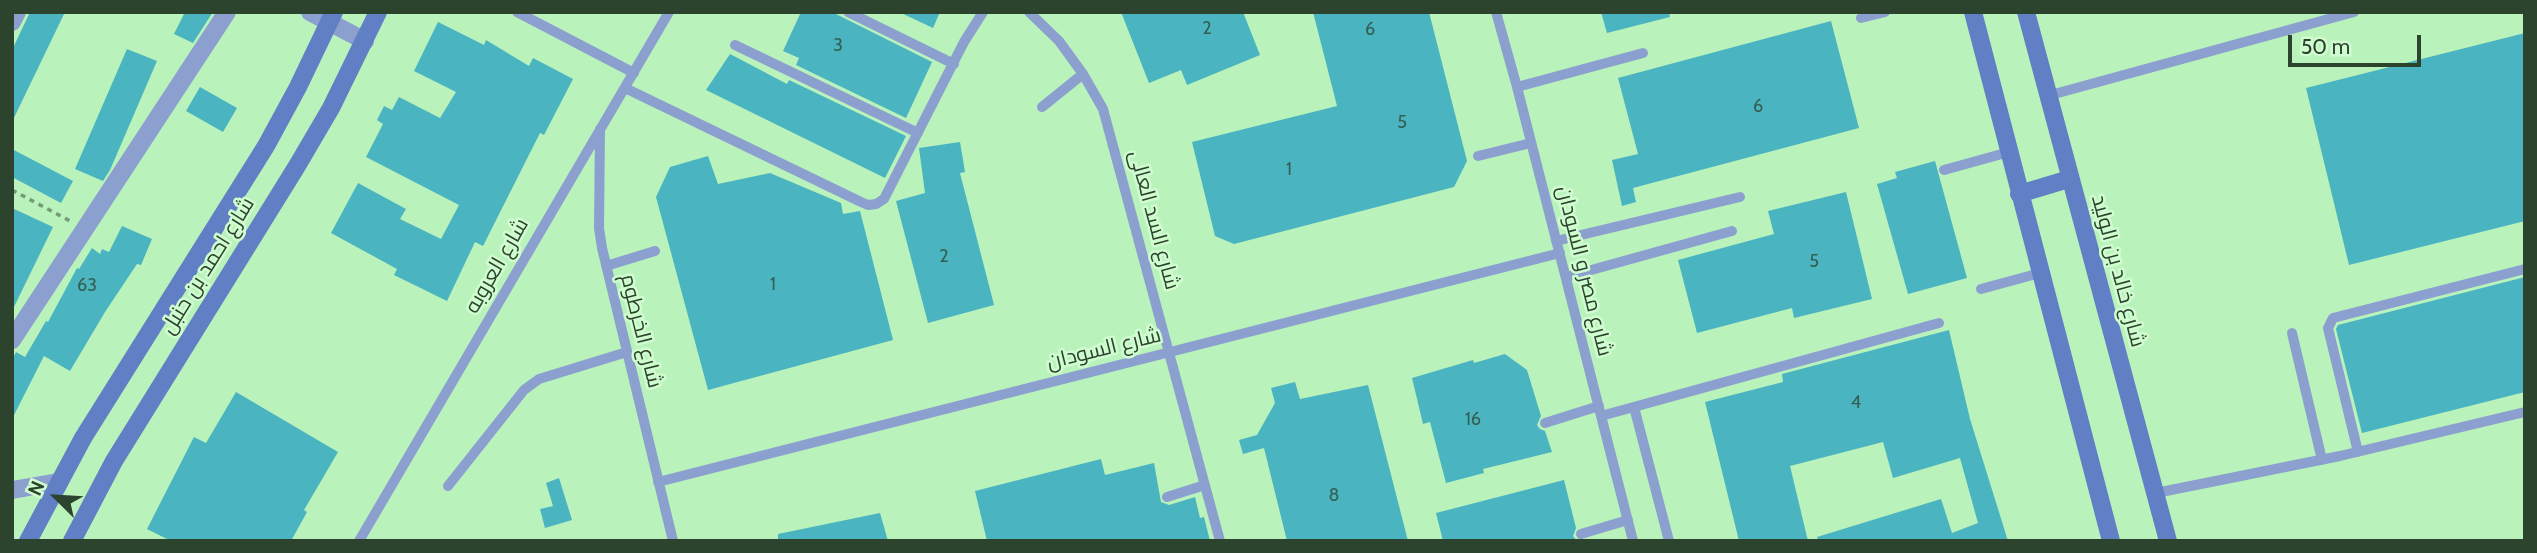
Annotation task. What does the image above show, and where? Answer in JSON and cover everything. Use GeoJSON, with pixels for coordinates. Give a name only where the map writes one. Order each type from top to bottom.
{"type":"FeatureCollection","features":[{"type":"Feature","properties":{"kind":"street"},"geometry":{"type":"LineString","coordinates":[[12,22],[17,12]]}},
{"type":"Feature","properties":{"kind":"street"},"geometry":{"type":"LineString","coordinates":[[12,340],[227,12]]}},
{"type":"Feature","properties":{"kind":"street"},"geometry":{"type":"LineString","coordinates":[[310,12],[333,17],[365,41]]}},
{"type":"Feature","properties":{"kind":"street","name":"شارع احمد بن حنبل"},"geometry":{"type":"LineString","coordinates":[[72,541],[114,461],[298,166],[331,108],[378,12]]}},
{"type":"Feature","properties":{"kind":"street"},"geometry":{"type":"LineString","coordinates":[[1973,12],[2111,541]]}},
{"type":"Feature","properties":{"kind":"street","name":"شارع خالد بن الوليد"},"geometry":{"type":"LineString","coordinates":[[2026,12],[2168,541]]}},
{"type":"Feature","properties":{"kind":"street","name":"شارع احمد بن حنبل"},"geometry":{"type":"LineString","coordinates":[[28,541],[83,438],[266,146],[333,17]]}},
{"type":"Feature","properties":{"kind":"street"},"geometry":{"type":"LineString","coordinates":[[2019,194],[2069,179]]}},
{"type":"Feature","properties":{"kind":"street"},"geometry":{"type":"LineString","coordinates":[[12,490],[58,482]]}},
{"type":"Feature","properties":{"kind":"lane"},"geometry":{"type":"LineString","coordinates":[[517,12],[634,73]]}},
{"type":"Feature","properties":{"kind":"lane","name":"شارع العروبه"},"geometry":{"type":"LineString","coordinates":[[359,541],[669,12]]}},
{"type":"Feature","properties":{"kind":"lane"},"geometry":{"type":"LineString","coordinates":[[848,12],[954,64]]}},
{"type":"Feature","properties":{"kind":"lane"},"geometry":{"type":"LineString","coordinates":[[625,88],[868,205],[876,204],[884,199],[983,12]]}},
{"type":"Feature","properties":{"kind":"lane","name":"شارع السد العالى"},"geometry":{"type":"LineString","coordinates":[[1029,12],[1059,41],[1083,74],[1103,109],[1220,541]]}},
{"type":"Feature","properties":{"kind":"lane","name":"شارع مصر و السودان"},"geometry":{"type":"LineString","coordinates":[[1496,12],[1633,541]]}},
{"type":"Feature","properties":{"kind":"lane"},"geometry":{"type":"LineString","coordinates":[[1861,18],[1885,12]]}},
{"type":"Feature","properties":{"kind":"lane"},"geometry":{"type":"LineString","coordinates":[[2047,96],[2354,12]]}},
{"type":"Feature","properties":{"kind":"lane"},"geometry":{"type":"LineString","coordinates":[[735,45],[918,133]]}},
{"type":"Feature","properties":{"kind":"lane"},"geometry":{"type":"LineString","coordinates":[[1517,87],[1643,53]]}},
{"type":"Feature","properties":{"kind":"lane"},"geometry":{"type":"LineString","coordinates":[[1042,107],[1083,74]]}},
{"type":"Feature","properties":{"kind":"lane","name":"شارع الخرطوم"},"geometry":{"type":"LineString","coordinates":[[600,127],[599,228],[626,352],[673,541]]}},
{"type":"Feature","properties":{"kind":"lane"},"geometry":{"type":"LineString","coordinates":[[1478,156],[1531,143]]}},
{"type":"Feature","properties":{"kind":"lane"},"geometry":{"type":"LineString","coordinates":[[1944,170],[2009,152]]}},
{"type":"Feature","properties":{"kind":"lane"},"geometry":{"type":"LineString","coordinates":[[1556,241],[1740,197]]}},
{"type":"Feature","properties":{"kind":"lane"},"geometry":{"type":"LineString","coordinates":[[1566,277],[1732,231]]}},
{"type":"Feature","properties":{"kind":"lane"},"geometry":{"type":"LineString","coordinates":[[606,265],[655,251]]}},
{"type":"Feature","properties":{"kind":"lane","name":"شارع السودان"},"geometry":{"type":"LineString","coordinates":[[658,482],[1560,253]]}},
{"type":"Feature","properties":{"kind":"lane"},"geometry":{"type":"LineString","coordinates":[[2358,452],[2328,328],[2333,318],[2525,269]]}},
{"type":"Feature","properties":{"kind":"lane"},"geometry":{"type":"LineString","coordinates":[[1981,289],[2040,273]]}},
{"type":"Feature","properties":{"kind":"lane"},"geometry":{"type":"LineString","coordinates":[[1545,424],[1600,411],[1634,407],[1939,323]]}},
{"type":"Feature","properties":{"kind":"lane"},"geometry":{"type":"LineString","coordinates":[[2292,333],[2322,460]]}},
{"type":"Feature","properties":{"kind":"lane"},"geometry":{"type":"LineString","coordinates":[[447,486],[524,390],[539,379],[626,352]]}},
{"type":"Feature","properties":{"kind":"lane"},"geometry":{"type":"LineString","coordinates":[[1634,407],[1669,541]]}},
{"type":"Feature","properties":{"kind":"lane"},"geometry":{"type":"LineString","coordinates":[[2156,493],[2322,460],[2525,412]]}},
{"type":"Feature","properties":{"kind":"lane"},"geometry":{"type":"LineString","coordinates":[[1167,497],[1205,485]]}},
{"type":"Feature","properties":{"kind":"lane"},"geometry":{"type":"LineString","coordinates":[[1581,534],[1628,520]]}},
{"type":"Feature","properties":{"kind":"path"},"geometry":{"type":"LineString","coordinates":[[12,190],[84,229]]}},
{"type":"Feature","properties":{"kind":"building"},"geometry":{"type":"Polygon","coordinates":[[[30,12],[65,12],[12,122],[12,50],[30,12]]]}},
{"type":"Feature","properties":{"kind":"building"},"geometry":{"type":"Polygon","coordinates":[[[185,12],[213,12],[193,43],[174,34],[185,12]]]}},
{"type":"Feature","properties":{"kind":"building"},"geometry":{"type":"Polygon","coordinates":[[[801,12],[832,12],[932,62],[906,118],[796,65],[799,58],[783,51],[801,12]]]}},
{"type":"Feature","properties":{"kind":"building"},"geometry":{"type":"Polygon","coordinates":[[[899,12],[940,12],[933,28],[899,12]]]}},
{"type":"Feature","properties":{"kind":"building"},"geometry":{"type":"Polygon","coordinates":[[[1121,12],[1243,12],[1260,55],[1187,85],[1181,70],[1149,83],[1121,12]]]}},
{"type":"Feature","properties":{"kind":"building"},"geometry":{"type":"Polygon","coordinates":[[[1313,12],[1429,12],[1467,161],[1454,187],[1234,244],[1215,236],[1192,142],[1337,106],[1313,12]]]}},
{"type":"Feature","properties":{"kind":"building"},"geometry":{"type":"Polygon","coordinates":[[[1601,12],[1669,12],[1670,17],[1607,33],[1601,12]]]}},
{"type":"Feature","properties":{"kind":"building"},"geometry":{"type":"Polygon","coordinates":[[[1831,21],[1859,128],[1633,188],[1636,202],[1622,206],[1612,160],[1638,154],[1618,78],[1831,21]]]}},
{"type":"Feature","properties":{"kind":"building"},"geometry":{"type":"Polygon","coordinates":[[[438,22],[484,45],[486,40],[529,66],[533,58],[573,79],[544,135],[540,133],[483,246],[475,242],[447,301],[394,275],[397,269],[331,233],[358,183],[406,209],[400,219],[441,239],[459,205],[366,157],[383,124],[377,120],[384,106],[392,110],[399,97],[440,118],[456,92],[414,71],[438,22]]]}},
{"type":"Feature","properties":{"kind":"building"},"geometry":{"type":"Polygon","coordinates":[[[2525,33],[2525,221],[2349,265],[2306,88],[2525,33]]]}},
{"type":"Feature","properties":{"kind":"building"},"geometry":{"type":"Polygon","coordinates":[[[127,49],[157,61],[103,181],[75,169],[127,49]]]}},
{"type":"Feature","properties":{"kind":"building"},"geometry":{"type":"Polygon","coordinates":[[[730,54],[787,84],[789,80],[906,136],[885,178],[706,90],[730,54]]]}},
{"type":"Feature","properties":{"kind":"building"},"geometry":{"type":"Polygon","coordinates":[[[200,87],[237,108],[223,132],[186,111],[200,87]]]}},
{"type":"Feature","properties":{"kind":"building"},"geometry":{"type":"Polygon","coordinates":[[[960,142],[965,172],[960,173],[994,305],[928,323],[896,201],[925,193],[919,148],[960,142]]]}},
{"type":"Feature","properties":{"kind":"building"},"geometry":{"type":"Polygon","coordinates":[[[12,149],[73,181],[61,203],[12,177],[12,149]]]}},
{"type":"Feature","properties":{"kind":"building"},"geometry":{"type":"Polygon","coordinates":[[[708,156],[718,184],[770,173],[841,203],[843,214],[860,211],[893,340],[708,390],[656,197],[670,167],[708,156]]]}},
{"type":"Feature","properties":{"kind":"building"},"geometry":{"type":"Polygon","coordinates":[[[1935,161],[1967,278],[1908,294],[1877,184],[1897,178],[1895,172],[1935,161]]]}},
{"type":"Feature","properties":{"kind":"building"},"geometry":{"type":"Polygon","coordinates":[[[1846,192],[1872,299],[1794,318],[1792,308],[1697,333],[1678,260],[1774,234],[1768,211],[1846,192]]]}},
{"type":"Feature","properties":{"kind":"building"},"geometry":{"type":"Polygon","coordinates":[[[12,208],[53,227],[12,311],[12,208]]]}},
{"type":"Feature","properties":{"kind":"building"},"geometry":{"type":"Polygon","coordinates":[[[122,226],[152,239],[141,265],[137,264],[70,371],[44,356],[12,419],[12,360],[16,352],[25,357],[46,321],[48,322],[77,268],[79,269],[92,248],[100,254],[102,249],[109,252],[122,226]]]}},
{"type":"Feature","properties":{"kind":"building"},"geometry":{"type":"Polygon","coordinates":[[[2525,277],[2525,392],[2362,433],[2336,329],[2338,325],[2525,277]]]}},
{"type":"Feature","properties":{"kind":"building"},"geometry":{"type":"Polygon","coordinates":[[[1949,330],[1970,419],[2008,541],[1818,541],[1817,537],[1941,499],[1952,533],[1978,523],[1960,458],[1893,478],[1883,442],[1790,466],[1808,541],[1739,541],[1705,402],[1783,382],[1782,374],[1949,330]]]}},
{"type":"Feature","properties":{"kind":"building"},"geometry":{"type":"Polygon","coordinates":[[[1505,354],[1527,370],[1541,416],[1537,425],[1545,431],[1552,452],[1483,469],[1484,473],[1446,483],[1430,422],[1423,424],[1412,378],[1473,360],[1474,363],[1505,354]]]}},
{"type":"Feature","properties":{"kind":"building"},"geometry":{"type":"Polygon","coordinates":[[[1295,382],[1300,399],[1368,385],[1408,541],[1287,541],[1264,448],[1243,454],[1239,440],[1257,435],[1275,403],[1271,388],[1295,382]]]}},
{"type":"Feature","properties":{"kind":"building"},"geometry":{"type":"Polygon","coordinates":[[[236,392],[338,452],[304,510],[307,512],[291,541],[171,541],[147,529],[194,437],[206,443],[236,392]]]}},
{"type":"Feature","properties":{"kind":"building"},"geometry":{"type":"Polygon","coordinates":[[[1101,459],[1105,475],[1154,463],[1161,502],[1169,505],[1195,497],[1210,541],[987,541],[975,491],[1101,459]]]}},
{"type":"Feature","properties":{"kind":"building"},"geometry":{"type":"Polygon","coordinates":[[[559,478],[572,520],[545,528],[540,509],[553,506],[546,483],[559,478]]]}},
{"type":"Feature","properties":{"kind":"building"},"geometry":{"type":"Polygon","coordinates":[[[1564,480],[1576,528],[1573,536],[1577,541],[1443,541],[1436,513],[1564,480]]]}},
{"type":"Feature","properties":{"kind":"building"},"geometry":{"type":"Polygon","coordinates":[[[880,513],[888,541],[778,541],[778,534],[880,513]]]}}]}
